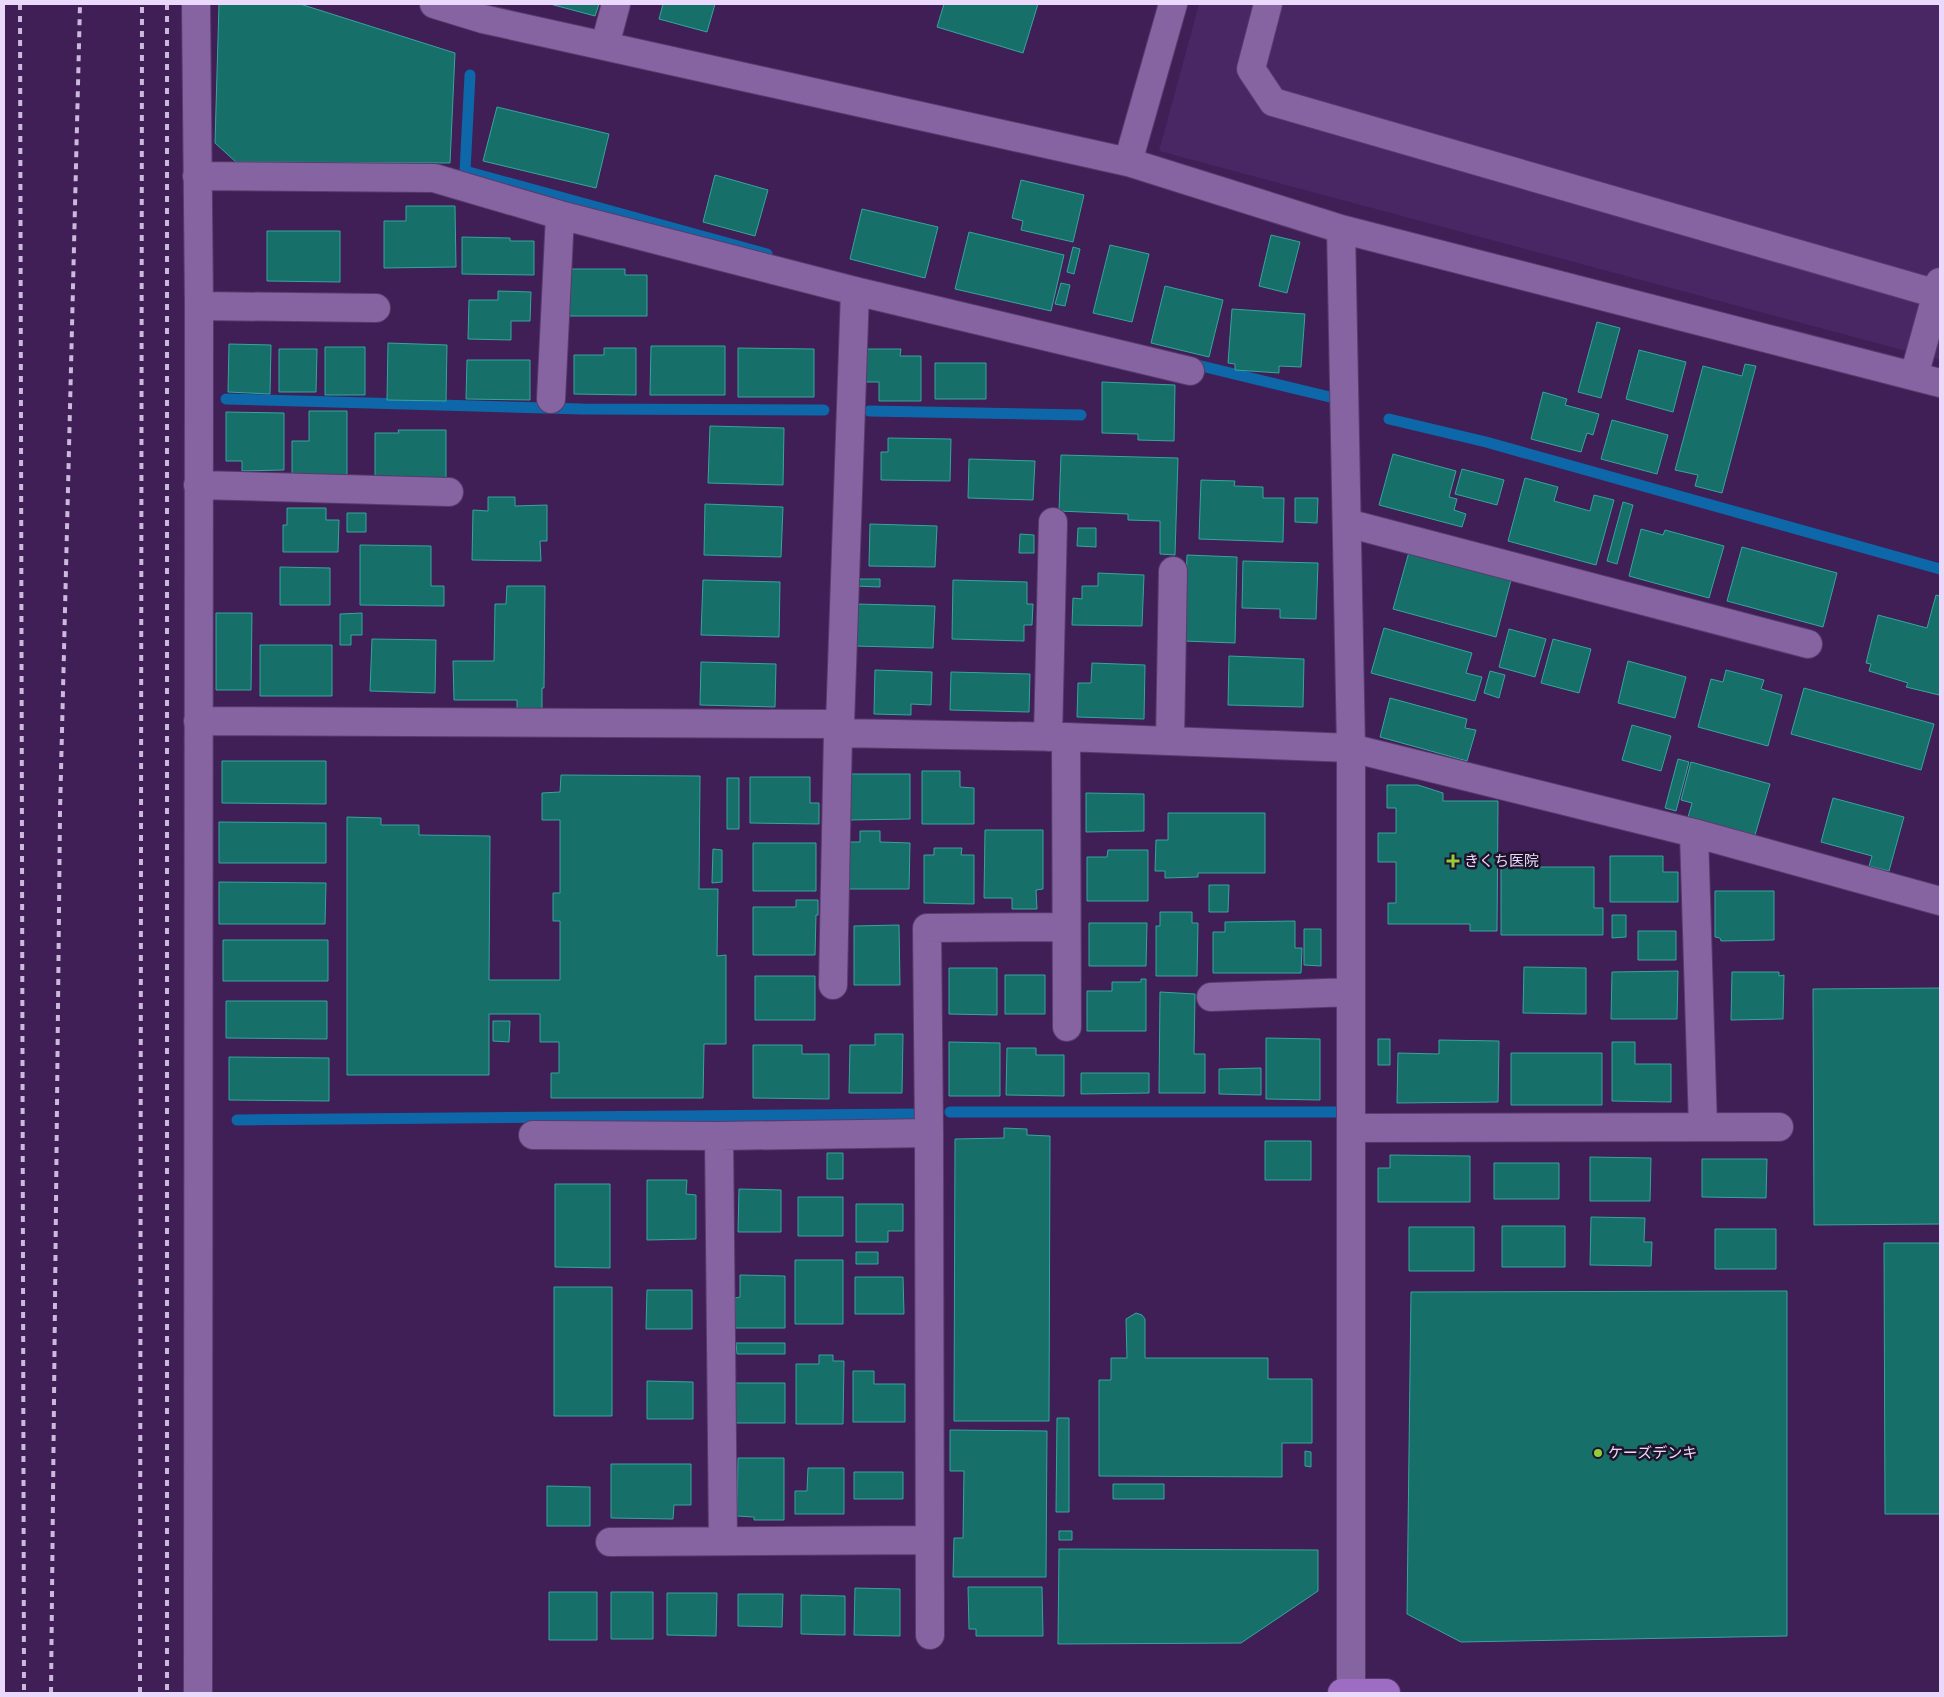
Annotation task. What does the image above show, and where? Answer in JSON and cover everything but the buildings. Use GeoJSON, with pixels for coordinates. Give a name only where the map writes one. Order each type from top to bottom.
{"type":"FeatureCollection","features":[{"type":"Feature","properties":{"kind":"main road"},"geometry":{"type":"LineString","coordinates":[[1342,1693],[1386,1693]]}},
{"type":"Feature","properties":{"kind":"street"},"geometry":{"type":"LineString","coordinates":[[196,4],[199,306],[198,1693]]}},
{"type":"Feature","properties":{"kind":"street"},"geometry":{"type":"LineString","coordinates":[[434,4],[485,11],[605,45],[1128,162],[1341,229],[1940,383]]}},
{"type":"Feature","properties":{"kind":"street"},"geometry":{"type":"LineString","coordinates":[[605,45],[616,4]]}},
{"type":"Feature","properties":{"kind":"street"},"geometry":{"type":"LineString","coordinates":[[1128,162],[1173,4]]}},
{"type":"Feature","properties":{"kind":"street"},"geometry":{"type":"LineString","coordinates":[[1268,4],[1251,69],[1273,102],[1938,288],[1914,376]]}},
{"type":"Feature","properties":{"kind":"street"},"geometry":{"type":"LineString","coordinates":[[197,176],[434,178],[560,215],[855,291],[1190,371]]}},
{"type":"Feature","properties":{"kind":"street"},"geometry":{"type":"LineString","coordinates":[[551,399],[560,215]]}},
{"type":"Feature","properties":{"kind":"street"},"geometry":{"type":"LineString","coordinates":[[1341,229],[1351,748],[1351,1693]]}},
{"type":"Feature","properties":{"kind":"street"},"geometry":{"type":"LineString","coordinates":[[833,985],[839,729],[855,291]]}},
{"type":"Feature","properties":{"kind":"street"},"geometry":{"type":"LineString","coordinates":[[199,306],[376,308]]}},
{"type":"Feature","properties":{"kind":"street"},"geometry":{"type":"LineString","coordinates":[[198,485],[449,492]]}},
{"type":"Feature","properties":{"kind":"street"},"geometry":{"type":"LineString","coordinates":[[1053,522],[1057,737],[1066,927],[1067,1027]]}},
{"type":"Feature","properties":{"kind":"street"},"geometry":{"type":"LineString","coordinates":[[1347,524],[1808,644]]}},
{"type":"Feature","properties":{"kind":"street"},"geometry":{"type":"LineString","coordinates":[[1170,741],[1173,570]]}},
{"type":"Feature","properties":{"kind":"street"},"geometry":{"type":"LineString","coordinates":[[198,721],[839,729],[1351,748],[1694,834],[1940,901]]}},
{"type":"Feature","properties":{"kind":"street"},"geometry":{"type":"LineString","coordinates":[[1694,834],[1703,1127]]}},
{"type":"Feature","properties":{"kind":"street"},"geometry":{"type":"LineString","coordinates":[[930,1635],[929,1133],[926,928],[1066,927]]}},
{"type":"Feature","properties":{"kind":"street"},"geometry":{"type":"LineString","coordinates":[[1211,997],[1351,992]]}},
{"type":"Feature","properties":{"kind":"street"},"geometry":{"type":"LineString","coordinates":[[1351,1128],[1779,1127]]}},
{"type":"Feature","properties":{"kind":"street"},"geometry":{"type":"LineString","coordinates":[[533,1135],[719,1136],[929,1133]]}},
{"type":"Feature","properties":{"kind":"street"},"geometry":{"type":"LineString","coordinates":[[719,1136],[723,1541]]}},
{"type":"Feature","properties":{"kind":"street"},"geometry":{"type":"LineString","coordinates":[[610,1542],[929,1540]]}},
{"type":"Feature","properties":{"kind":"shaded area"},"geometry":{"type":"Polygon","coordinates":[[[1199,4],[1940,4],[1940,360],[1159,151],[1199,4]]]}},
{"type":"Feature","properties":{"kind":"waterway"},"geometry":{"type":"LineString","coordinates":[[470,75],[465,171],[767,254]]}},
{"type":"Feature","properties":{"kind":"waterway"},"geometry":{"type":"LineString","coordinates":[[1189,363],[1334,398]]}},
{"type":"Feature","properties":{"kind":"waterway"},"geometry":{"type":"LineString","coordinates":[[226,399],[582,409],[824,410]]}},
{"type":"Feature","properties":{"kind":"waterway"},"geometry":{"type":"LineString","coordinates":[[869,411],[1081,415]]}},
{"type":"Feature","properties":{"kind":"waterway"},"geometry":{"type":"LineString","coordinates":[[1389,419],[1486,442],[1940,569]]}},
{"type":"Feature","properties":{"kind":"waterway"},"geometry":{"type":"LineString","coordinates":[[950,1112],[1336,1112]]}},
{"type":"Feature","properties":{"kind":"waterway"},"geometry":{"type":"LineString","coordinates":[[237,1120],[918,1114]]}},
{"type":"Feature","properties":{"kind":"railway"},"geometry":{"type":"LineString","coordinates":[[20,4],[24,1693]]}},
{"type":"Feature","properties":{"kind":"railway"},"geometry":{"type":"LineString","coordinates":[[51,1693],[60,812],[80,4]]}},
{"type":"Feature","properties":{"kind":"railway"},"geometry":{"type":"LineString","coordinates":[[140,1693],[142,4]]}},
{"type":"Feature","properties":{"kind":"railway"},"geometry":{"type":"LineString","coordinates":[[167,4],[167,1693]]}},
{"type":"Feature","properties":{"kind":"place","name":"きくち医院"},"geometry":{"type":"Point","coordinates":[1453,861]}},
{"type":"Feature","properties":{"kind":"place","name":"ケーズデンキ"},"geometry":{"type":"Point","coordinates":[1598,1453]}}]}
